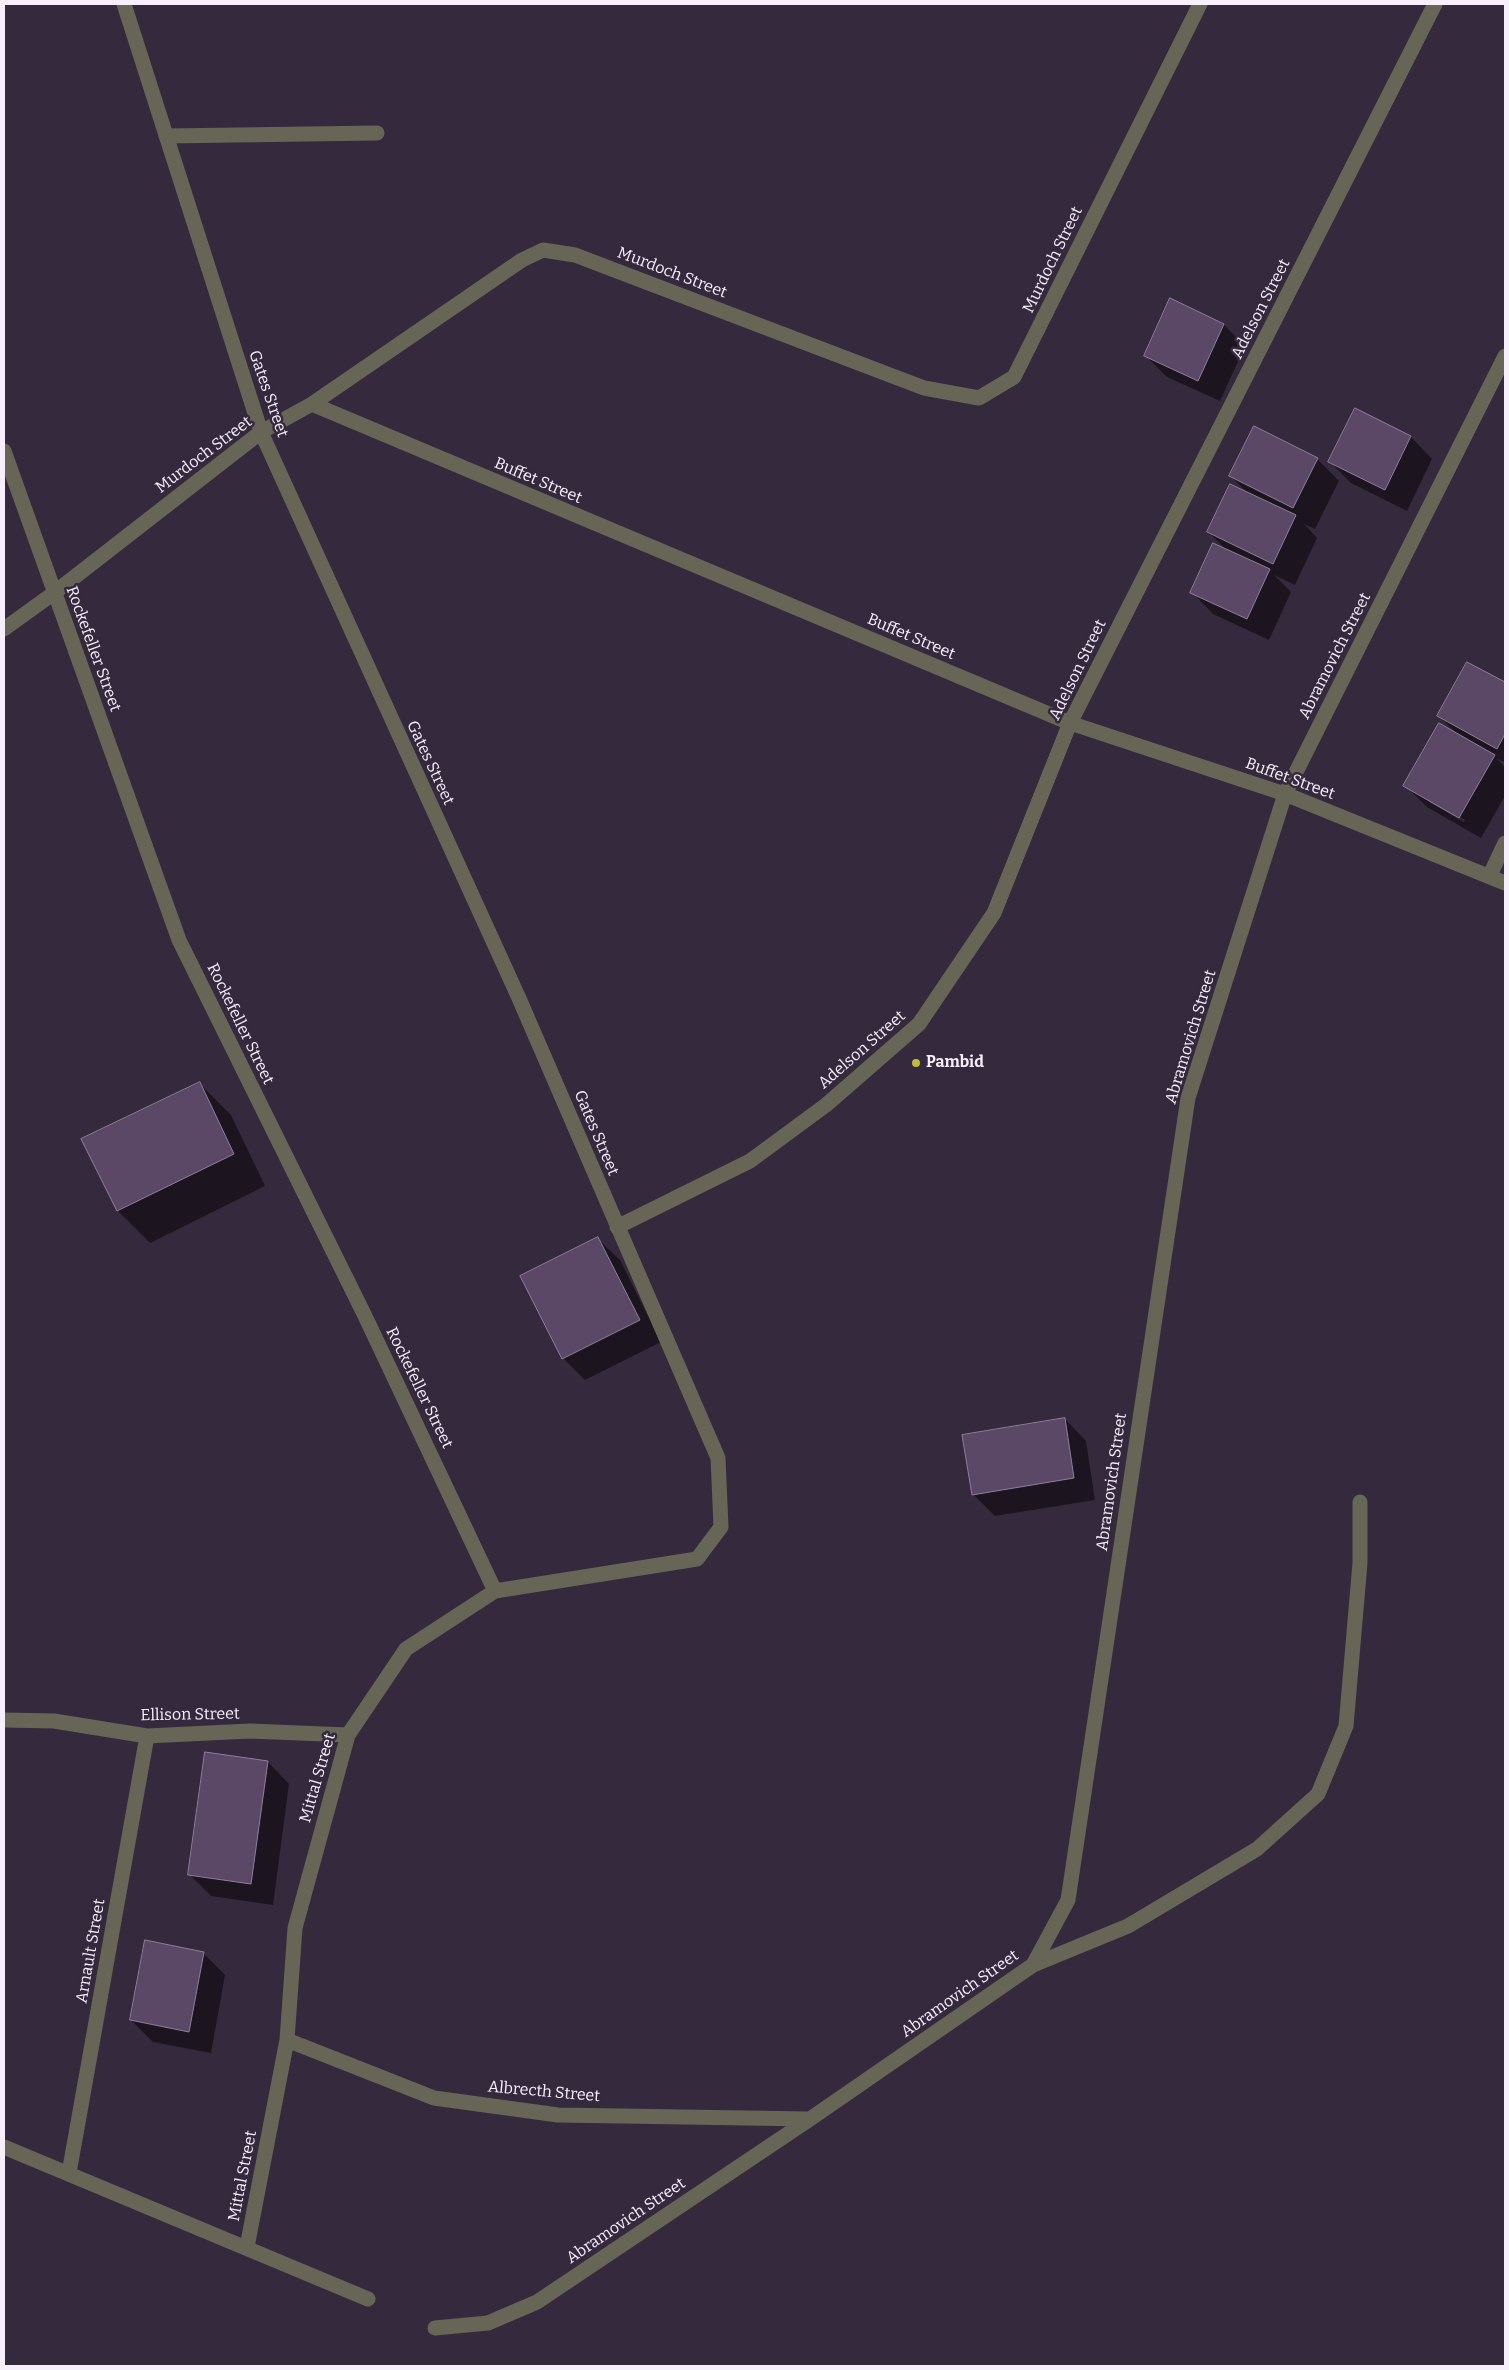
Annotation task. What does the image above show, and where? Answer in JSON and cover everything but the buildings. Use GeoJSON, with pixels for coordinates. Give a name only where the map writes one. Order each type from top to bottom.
{"type":"FeatureCollection","features":[{"type":"Feature","properties":{"kind":"street","name":"Gates Street"},"geometry":{"type":"LineString","coordinates":[[124,4],[260,432],[518,996],[718,1458],[721,1527]]}},
{"type":"Feature","properties":{"kind":"street","name":"Murdoch Street"},"geometry":{"type":"LineString","coordinates":[[4,629],[54,593],[260,432],[312,404],[522,260],[543,250],[576,255],[924,388],[978,398],[1014,377],[1200,4]]}},
{"type":"Feature","properties":{"kind":"street","name":"Adelson Street"},"geometry":{"type":"LineString","coordinates":[[617,1227],[750,1161],[826,1105],[919,1024],[994,913],[1070,723],[1436,4]]}},
{"type":"Feature","properties":{"kind":"street"},"geometry":{"type":"LineString","coordinates":[[166,136],[376,133]]}},
{"type":"Feature","properties":{"kind":"street","name":"Abramovich Street"},"geometry":{"type":"LineString","coordinates":[[435,2328],[488,2323],[538,2302],[810,2120],[1033,1965],[1068,1900],[1188,1098],[1285,794],[1505,356]]}},
{"type":"Feature","properties":{"kind":"street","name":"Buffet Street"},"geometry":{"type":"LineString","coordinates":[[312,404],[1070,723],[1285,794],[1490,875],[1505,883]]}},
{"type":"Feature","properties":{"kind":"street","name":"Rockefeller Street"},"geometry":{"type":"LineString","coordinates":[[4,451],[179,940],[365,1316],[495,1592]]}},
{"type":"Feature","properties":{"kind":"street"},"geometry":{"type":"LineString","coordinates":[[1490,875],[1505,842]]}},
{"type":"Feature","properties":{"kind":"street"},"geometry":{"type":"LineString","coordinates":[[1033,1965],[1128,1926],[1257,1849],[1318,1794],[1346,1726],[1360,1563],[1360,1502]]}},
{"type":"Feature","properties":{"kind":"street","name":"Mittal Street"},"geometry":{"type":"LineString","coordinates":[[247,2247],[287,2040],[295,1928],[348,1735],[406,1649],[495,1592],[697,1559],[721,1527]]}},
{"type":"Feature","properties":{"kind":"street","name":"Ellison Street"},"geometry":{"type":"LineString","coordinates":[[4,1720],[54,1721],[147,1736],[250,1731],[348,1735]]}},
{"type":"Feature","properties":{"kind":"street","name":"Arnault Street"},"geometry":{"type":"LineString","coordinates":[[69,2173],[147,1736]]}},
{"type":"Feature","properties":{"kind":"street","name":"Albrecth Street"},"geometry":{"type":"LineString","coordinates":[[287,2040],[434,2098],[558,2114],[810,2120]]}},
{"type":"Feature","properties":{"kind":"street"},"geometry":{"type":"LineString","coordinates":[[4,2147],[368,2299]]}},
{"type":"Feature","properties":{"kind":"place","name":"Pambid"},"geometry":{"type":"Point","coordinates":[916,1063]}}]}
